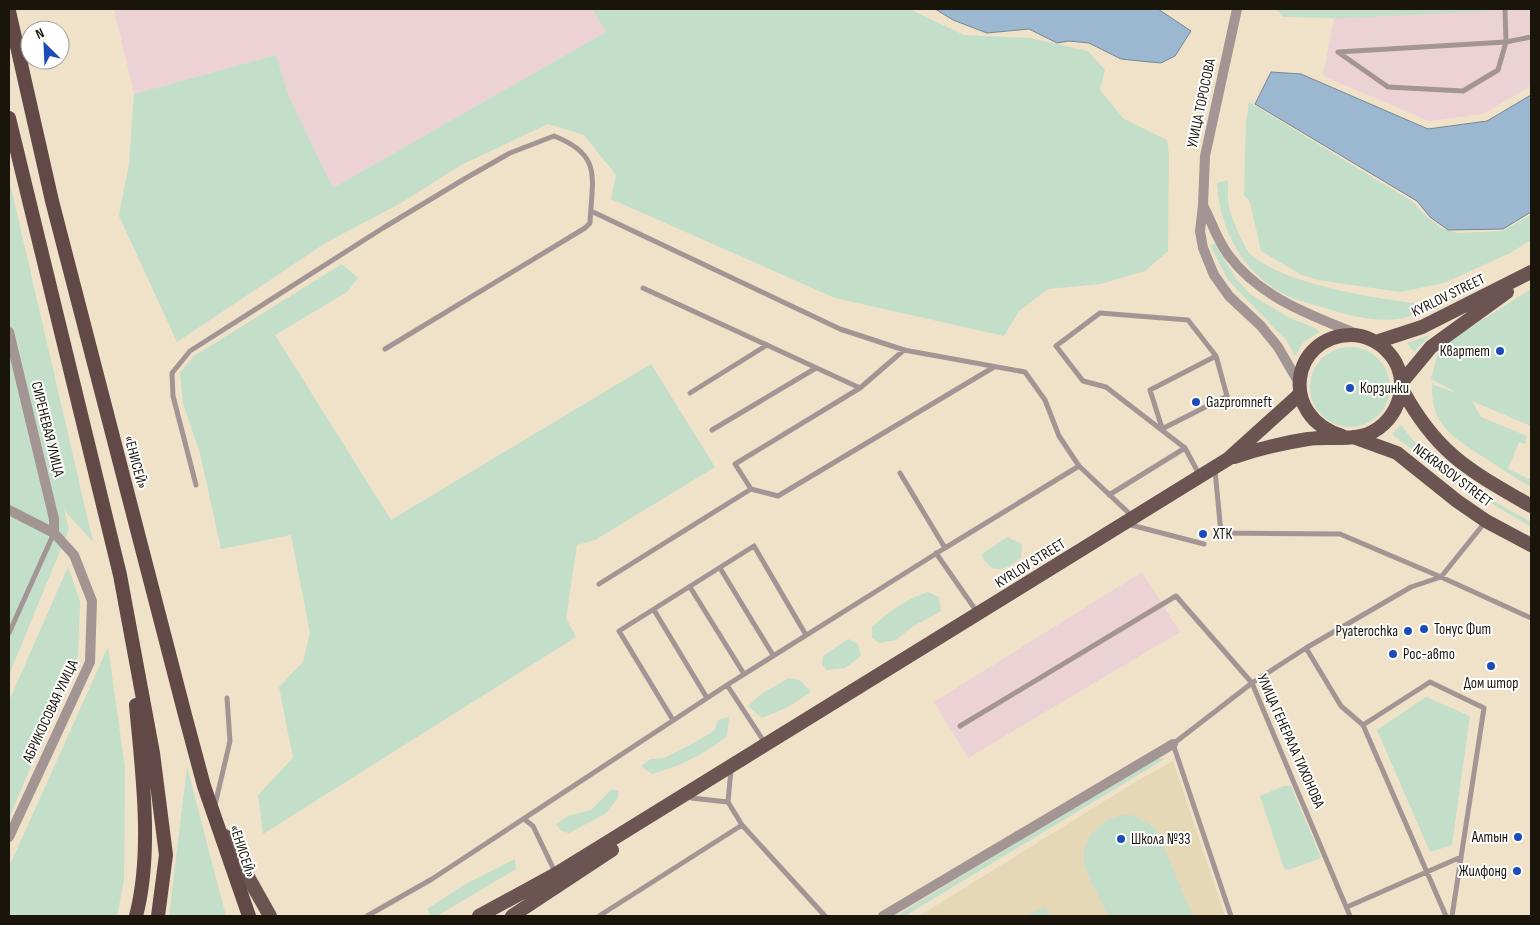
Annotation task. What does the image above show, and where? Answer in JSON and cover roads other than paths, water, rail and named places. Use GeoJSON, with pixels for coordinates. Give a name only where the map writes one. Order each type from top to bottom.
{"type":"FeatureCollection","features":[{"type":"Feature","properties":{"kind":"highway","name":"«ЕНИСЕЙ»"},"geometry":{"type":"LineString","coordinates":[[9,11],[52,201],[185,715],[213,814],[248,916]]}},
{"type":"Feature","properties":{"kind":"highway"},"geometry":{"type":"LineString","coordinates":[[9,118],[120,574],[127,610],[153,753],[166,855],[158,916]]}},
{"type":"Feature","properties":{"kind":"highway"},"geometry":{"type":"LineString","coordinates":[[127,610],[140,752],[144,840],[143,869],[136,916]]}},
{"type":"Feature","properties":{"kind":"main road"},"geometry":{"type":"LineString","coordinates":[[1402,385],[1439,340],[1531,273]]}},
{"type":"Feature","properties":{"kind":"main road","name":"KYRLOV STREET"},"geometry":{"type":"LineString","coordinates":[[1372,340],[1422,327],[1531,273]]}},
{"type":"Feature","properties":{"kind":"main road"},"geometry":{"type":"LineString","coordinates":[[1228,459],[1266,447],[1309,439],[1347,437],[1367,434],[1380,427],[1391,417],[1398,404],[1402,385],[1398,366],[1389,352],[1372,340],[1352,335],[1337,337],[1322,344],[1307,361],[1300,389],[1305,409],[1314,422],[1327,432],[1347,437]]}},
{"type":"Feature","properties":{"kind":"main road","name":"NEKRASOV STREET"},"geometry":{"type":"LineString","coordinates":[[1402,385],[1415,414],[1448,453],[1469,470],[1531,506]]}},
{"type":"Feature","properties":{"kind":"main road","name":"KYRLOV STREET"},"geometry":{"type":"LineString","coordinates":[[766,745],[1228,459],[1300,389]]}},
{"type":"Feature","properties":{"kind":"main road","name":"NEKRASOV STREET"},"geometry":{"type":"LineString","coordinates":[[1347,437],[1397,453],[1457,501],[1486,521],[1531,545]]}},
{"type":"Feature","properties":{"kind":"main road"},"geometry":{"type":"LineString","coordinates":[[512,916],[692,798],[766,745]]}},
{"type":"Feature","properties":{"kind":"main road"},"geometry":{"type":"LineString","coordinates":[[479,916],[556,874],[766,745]]}},
{"type":"Feature","properties":{"kind":"main road"},"geometry":{"type":"LineString","coordinates":[[213,814],[270,916]]}},
{"type":"Feature","properties":{"kind":"street","name":"УЛИЦА ТОРОСОВА"},"geometry":{"type":"LineString","coordinates":[[1237,9],[1205,156],[1200,231],[1202,248],[1214,275],[1229,296],[1261,326],[1278,347],[1300,389]]}},
{"type":"Feature","properties":{"kind":"street"},"geometry":{"type":"LineString","coordinates":[[1203,205],[1229,256],[1256,285],[1296,308],[1372,340]]}},
{"type":"Feature","properties":{"kind":"street","name":"СИРЕНЕВАЯ УЛИЦА"},"geometry":{"type":"LineString","coordinates":[[9,332],[54,518],[54,533]]}},
{"type":"Feature","properties":{"kind":"street","name":"АБРИКОСОВАЯ УЛИЦА"},"geometry":{"type":"LineString","coordinates":[[9,510],[54,533],[74,555],[92,601],[90,662],[9,837]]}},
{"type":"Feature","properties":{"kind":"street"},"geometry":{"type":"LineString","coordinates":[[883,916],[1173,744]]}},
{"type":"Feature","properties":{"kind":"lane"},"geometry":{"type":"LineString","coordinates":[[1505,9],[1506,42],[1498,70],[1463,91],[1388,87],[1338,52],[1506,42],[1531,37]]}},
{"type":"Feature","properties":{"kind":"lane"},"geometry":{"type":"LineString","coordinates":[[196,484],[172,388],[172,373],[190,351],[458,183],[510,153],[554,136],[575,144],[593,168],[590,223],[585,228],[385,348]]}},
{"type":"Feature","properties":{"kind":"lane"},"geometry":{"type":"LineString","coordinates":[[591,211],[840,329],[904,350],[1025,372],[1045,400],[1059,436],[1079,466],[1109,495],[1129,520],[1204,544]]}},
{"type":"Feature","properties":{"kind":"lane"},"geometry":{"type":"LineString","coordinates":[[643,288],[860,388]]}},
{"type":"Feature","properties":{"kind":"lane"},"geometry":{"type":"LineString","coordinates":[[1162,429],[1227,396],[1216,356],[1188,320],[1100,314],[1056,346],[1083,381],[1106,387],[1185,448],[1200,476]]}},
{"type":"Feature","properties":{"kind":"lane"},"geometry":{"type":"LineString","coordinates":[[690,393],[767,345]]}},
{"type":"Feature","properties":{"kind":"lane"},"geometry":{"type":"LineString","coordinates":[[904,350],[860,388],[735,464],[751,489],[778,496],[994,367]]}},
{"type":"Feature","properties":{"kind":"lane"},"geometry":{"type":"LineString","coordinates":[[1162,429],[1150,390],[1216,356]]}},
{"type":"Feature","properties":{"kind":"lane"},"geometry":{"type":"LineString","coordinates":[[712,430],[816,368]]}},
{"type":"Feature","properties":{"kind":"lane"},"geometry":{"type":"LineString","coordinates":[[1109,495],[1185,448]]}},
{"type":"Feature","properties":{"kind":"lane"},"geometry":{"type":"LineString","coordinates":[[367,916],[432,879],[806,634],[1079,466]]}},
{"type":"Feature","properties":{"kind":"lane"},"geometry":{"type":"LineString","coordinates":[[1215,467],[1221,533],[1340,534],[1531,618]]}},
{"type":"Feature","properties":{"kind":"lane"},"geometry":{"type":"LineString","coordinates":[[900,473],[945,548]]}},
{"type":"Feature","properties":{"kind":"lane"},"geometry":{"type":"LineString","coordinates":[[599,584],[751,489]]}},
{"type":"Feature","properties":{"kind":"lane"},"geometry":{"type":"LineString","coordinates":[[1231,916],[1173,744],[1252,683],[1306,648],[1411,587],[1441,577],[1486,521]]}},
{"type":"Feature","properties":{"kind":"lane"},"geometry":{"type":"LineString","coordinates":[[9,633],[54,533]]}},
{"type":"Feature","properties":{"kind":"lane"},"geometry":{"type":"LineString","coordinates":[[673,720],[619,632],[754,546],[806,634]]}},
{"type":"Feature","properties":{"kind":"lane"},"geometry":{"type":"LineString","coordinates":[[936,553],[978,614]]}},
{"type":"Feature","properties":{"kind":"lane"},"geometry":{"type":"LineString","coordinates":[[720,568],[773,656]]}},
{"type":"Feature","properties":{"kind":"lane"},"geometry":{"type":"LineString","coordinates":[[690,587],[744,674]]}},
{"type":"Feature","properties":{"kind":"lane","name":"УЛИЦА ГЕНЕРАЛА ТИХОНОВА"},"geometry":{"type":"LineString","coordinates":[[960,726],[1176,596],[1252,683],[1350,916]]}},
{"type":"Feature","properties":{"kind":"lane"},"geometry":{"type":"LineString","coordinates":[[654,610],[707,698]]}},
{"type":"Feature","properties":{"kind":"lane"},"geometry":{"type":"LineString","coordinates":[[1306,648],[1341,706],[1363,725],[1446,916]]}},
{"type":"Feature","properties":{"kind":"lane"},"geometry":{"type":"LineString","coordinates":[[1363,725],[1430,682],[1484,708],[1452,916]]}},
{"type":"Feature","properties":{"kind":"lane"},"geometry":{"type":"LineString","coordinates":[[727,685],[766,745]]}},
{"type":"Feature","properties":{"kind":"lane"},"geometry":{"type":"LineString","coordinates":[[213,814],[230,741],[227,698]]}},
{"type":"Feature","properties":{"kind":"lane"},"geometry":{"type":"LineString","coordinates":[[731,770],[728,802],[742,826],[825,916]]}},
{"type":"Feature","properties":{"kind":"lane"},"geometry":{"type":"LineString","coordinates":[[692,798],[728,802]]}},
{"type":"Feature","properties":{"kind":"lane"},"geometry":{"type":"LineString","coordinates":[[524,819],[533,826],[556,874]]}},
{"type":"Feature","properties":{"kind":"lane"},"geometry":{"type":"LineString","coordinates":[[599,916],[742,826]]}},
{"type":"Feature","properties":{"kind":"lane"},"geometry":{"type":"LineString","coordinates":[[1346,907],[1461,857]]}},
{"type":"Feature","properties":{"kind":"water"},"geometry":{"type":"Polygon","coordinates":[[[935,9],[1158,9],[1191,31],[1175,56],[1161,63],[1121,59],[1089,43],[1069,41],[1057,43],[1029,29],[987,33],[953,20],[935,9]]]}},
{"type":"Feature","properties":{"kind":"water"},"geometry":{"type":"Polygon","coordinates":[[[1271,72],[1301,74],[1428,129],[1487,121],[1531,95],[1531,212],[1503,229],[1448,230],[1430,217],[1417,201],[1255,104],[1271,72]]]}},
{"type":"Feature","properties":{"kind":"place","name":"Квартет"},"geometry":{"type":"Point","coordinates":[1500,351]}},
{"type":"Feature","properties":{"kind":"place","name":"Корзинки"},"geometry":{"type":"Point","coordinates":[1350,388]}},
{"type":"Feature","properties":{"kind":"place","name":"Gazpromneft"},"geometry":{"type":"Point","coordinates":[1196,402]}},
{"type":"Feature","properties":{"kind":"place","name":"ХТК"},"geometry":{"type":"Point","coordinates":[1203,534]}},
{"type":"Feature","properties":{"kind":"place","name":"Тонус Фит"},"geometry":{"type":"Point","coordinates":[1424,629]}},
{"type":"Feature","properties":{"kind":"place","name":"Pyaterochka"},"geometry":{"type":"Point","coordinates":[1408,631]}},
{"type":"Feature","properties":{"kind":"place","name":"Рос-авто"},"geometry":{"type":"Point","coordinates":[1393,654]}},
{"type":"Feature","properties":{"kind":"place","name":"Дом штор"},"geometry":{"type":"Point","coordinates":[1491,666]}},
{"type":"Feature","properties":{"kind":"place","name":"Алтын"},"geometry":{"type":"Point","coordinates":[1518,837]}},
{"type":"Feature","properties":{"kind":"place","name":"Школа №33"},"geometry":{"type":"Point","coordinates":[1121,839]}},
{"type":"Feature","properties":{"kind":"place","name":"Жилфонд"},"geometry":{"type":"Point","coordinates":[1517,871]}}]}
